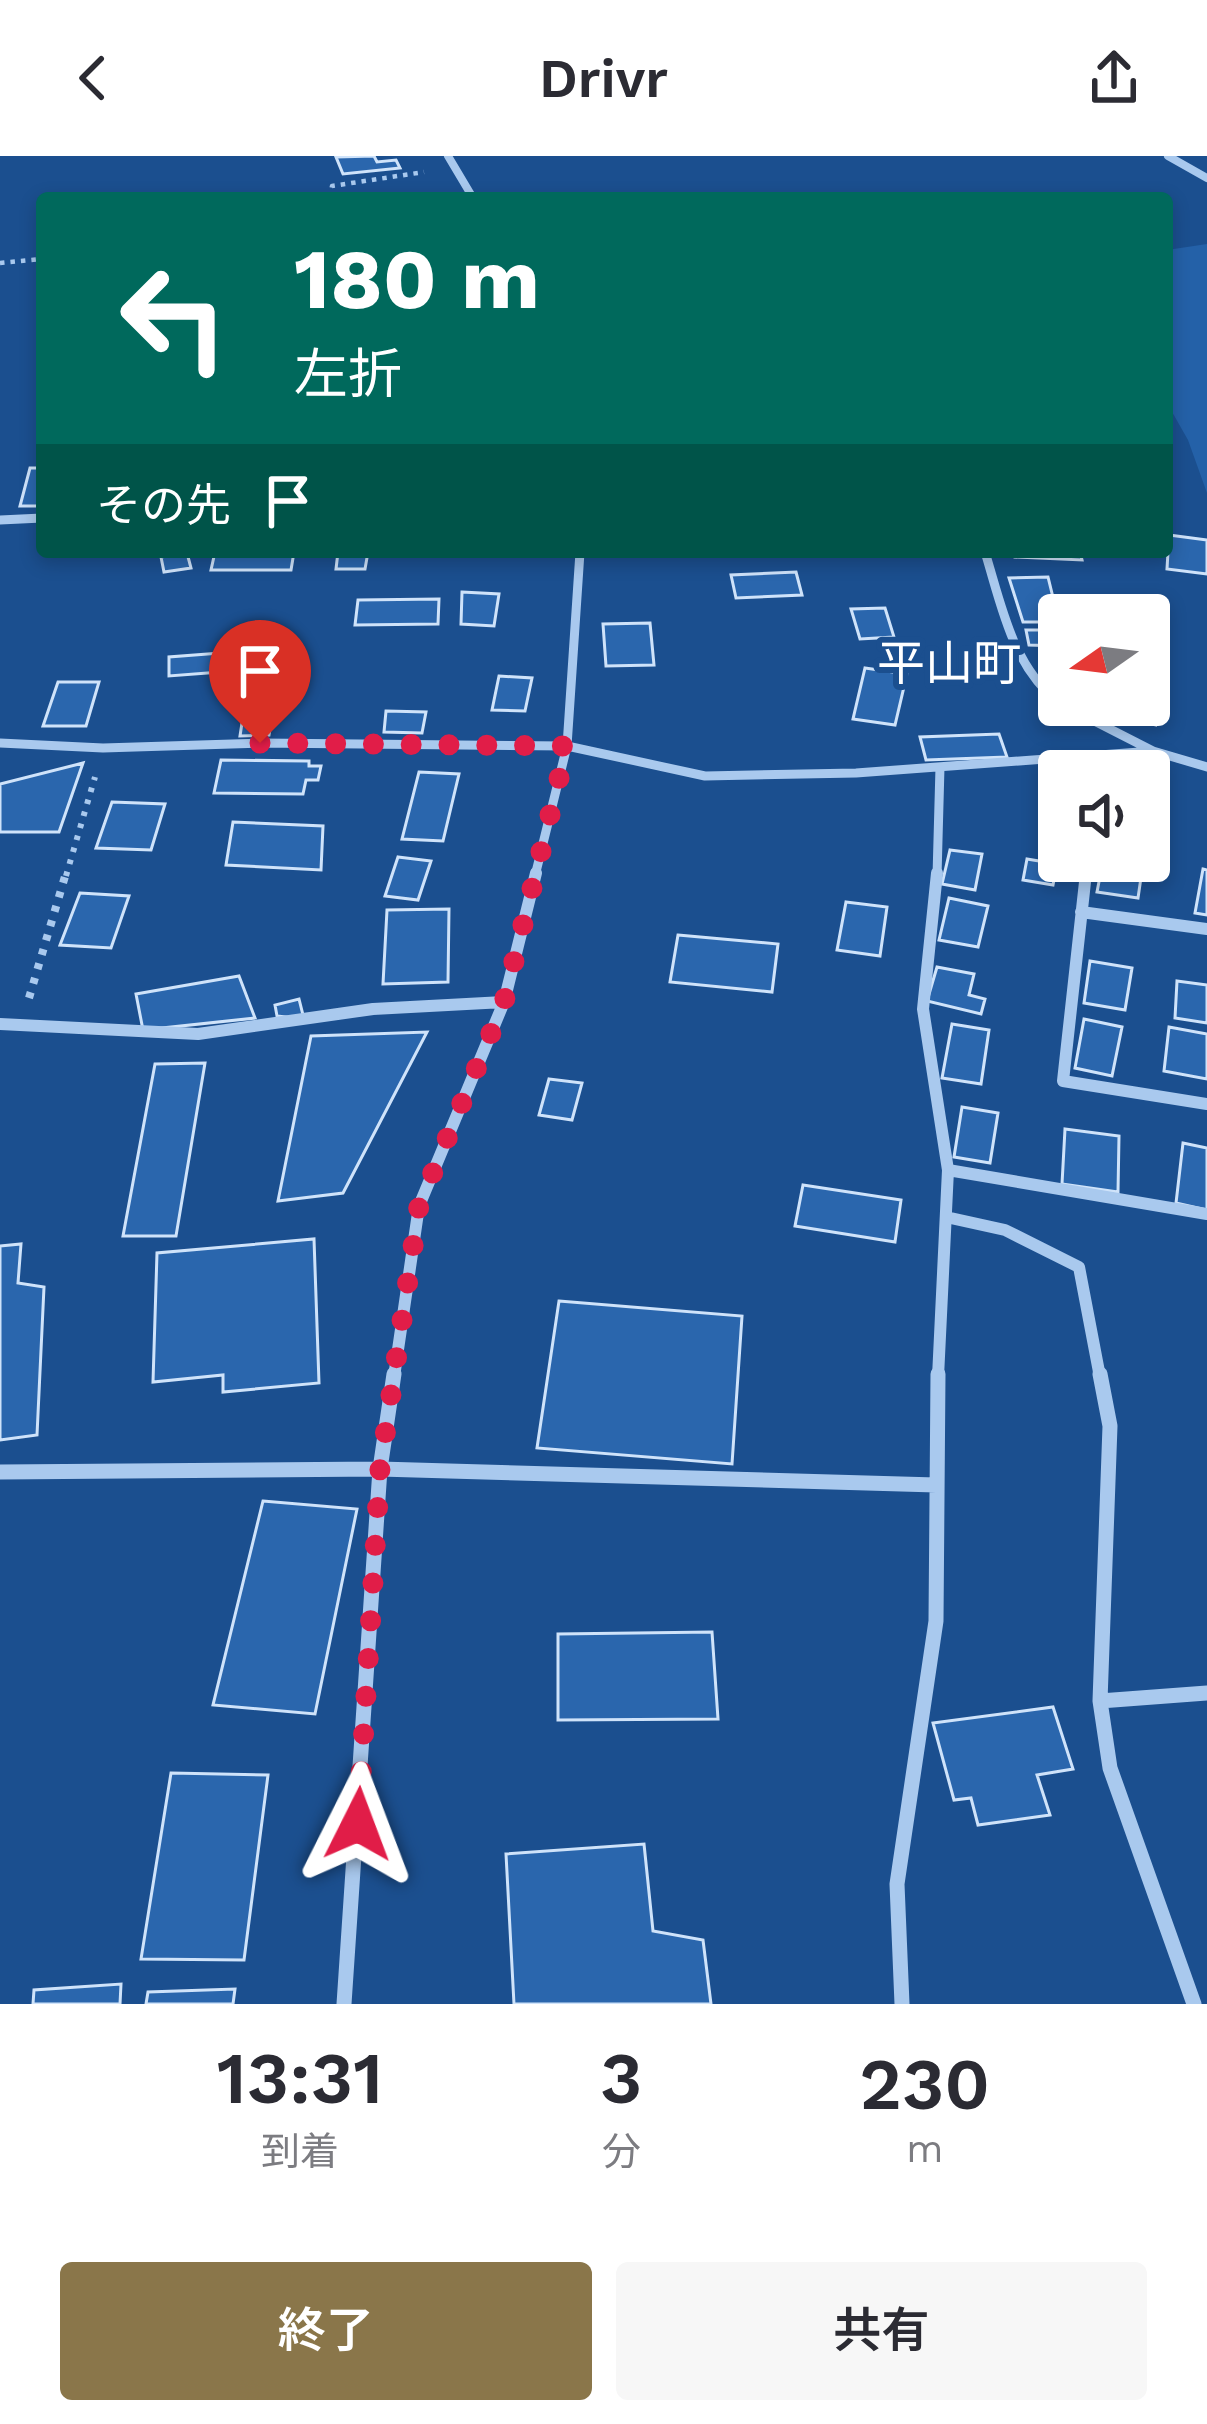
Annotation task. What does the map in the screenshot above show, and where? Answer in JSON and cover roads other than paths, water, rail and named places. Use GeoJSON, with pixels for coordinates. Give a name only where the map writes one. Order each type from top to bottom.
{"type":"FeatureCollection","features":[{"type":"Feature","properties":{"kind":"street"},"geometry":{"type":"LineString","coordinates":[[448,156],[469,192]]}},
{"type":"Feature","properties":{"kind":"street"},"geometry":{"type":"LineString","coordinates":[[1168,156],[1207,178]]}},
{"type":"Feature","properties":{"kind":"street"},"geometry":{"type":"LineString","coordinates":[[0,520],[36,518]]}},
{"type":"Feature","properties":{"kind":"street"},"geometry":{"type":"LineString","coordinates":[[344,2004],[380,1469],[419,1206],[504,1002],[567,746],[580,558]]}},
{"type":"Feature","properties":{"kind":"street"},"geometry":{"type":"LineString","coordinates":[[988,558],[1010,635],[1038,682]]}},
{"type":"Feature","properties":{"kind":"street"},"geometry":{"type":"LineString","coordinates":[[1104,726],[1151,750]]}},
{"type":"Feature","properties":{"kind":"street"},"geometry":{"type":"LineString","coordinates":[[0,743],[104,748],[260,743],[567,746],[705,776],[1038,759]]}},
{"type":"Feature","properties":{"kind":"street"},"geometry":{"type":"LineString","coordinates":[[1170,756],[1207,767]]}},
{"type":"Feature","properties":{"kind":"street"},"geometry":{"type":"LineString","coordinates":[[902,2004],[897,1884],[936,1621],[936,1485],[948,1170],[923,1009],[940,846],[940,766]]}},
{"type":"Feature","properties":{"kind":"street"},"geometry":{"type":"LineString","coordinates":[[1085,882],[1063,1081],[1207,1104]]}},
{"type":"Feature","properties":{"kind":"street"},"geometry":{"type":"LineString","coordinates":[[1081,912],[1207,929]]}},
{"type":"Feature","properties":{"kind":"street"},"geometry":{"type":"LineString","coordinates":[[0,1024],[198,1034],[373,1009],[504,1002]]}},
{"type":"Feature","properties":{"kind":"street"},"geometry":{"type":"LineString","coordinates":[[948,1170],[1207,1214]]}},
{"type":"Feature","properties":{"kind":"street"},"geometry":{"type":"LineString","coordinates":[[946,1216],[1005,1230],[1079,1267],[1110,1426],[1100,1701],[1110,1768],[1194,2004]]}},
{"type":"Feature","properties":{"kind":"street"},"geometry":{"type":"LineString","coordinates":[[0,1472],[380,1469],[936,1485]]}},
{"type":"Feature","properties":{"kind":"street"},"geometry":{"type":"LineString","coordinates":[[1100,1701],[1207,1693]]}},
{"type":"Feature","properties":{"kind":"district","name":"平山町"},"geometry":{"type":"Point","coordinates":[949,663]}}]}
